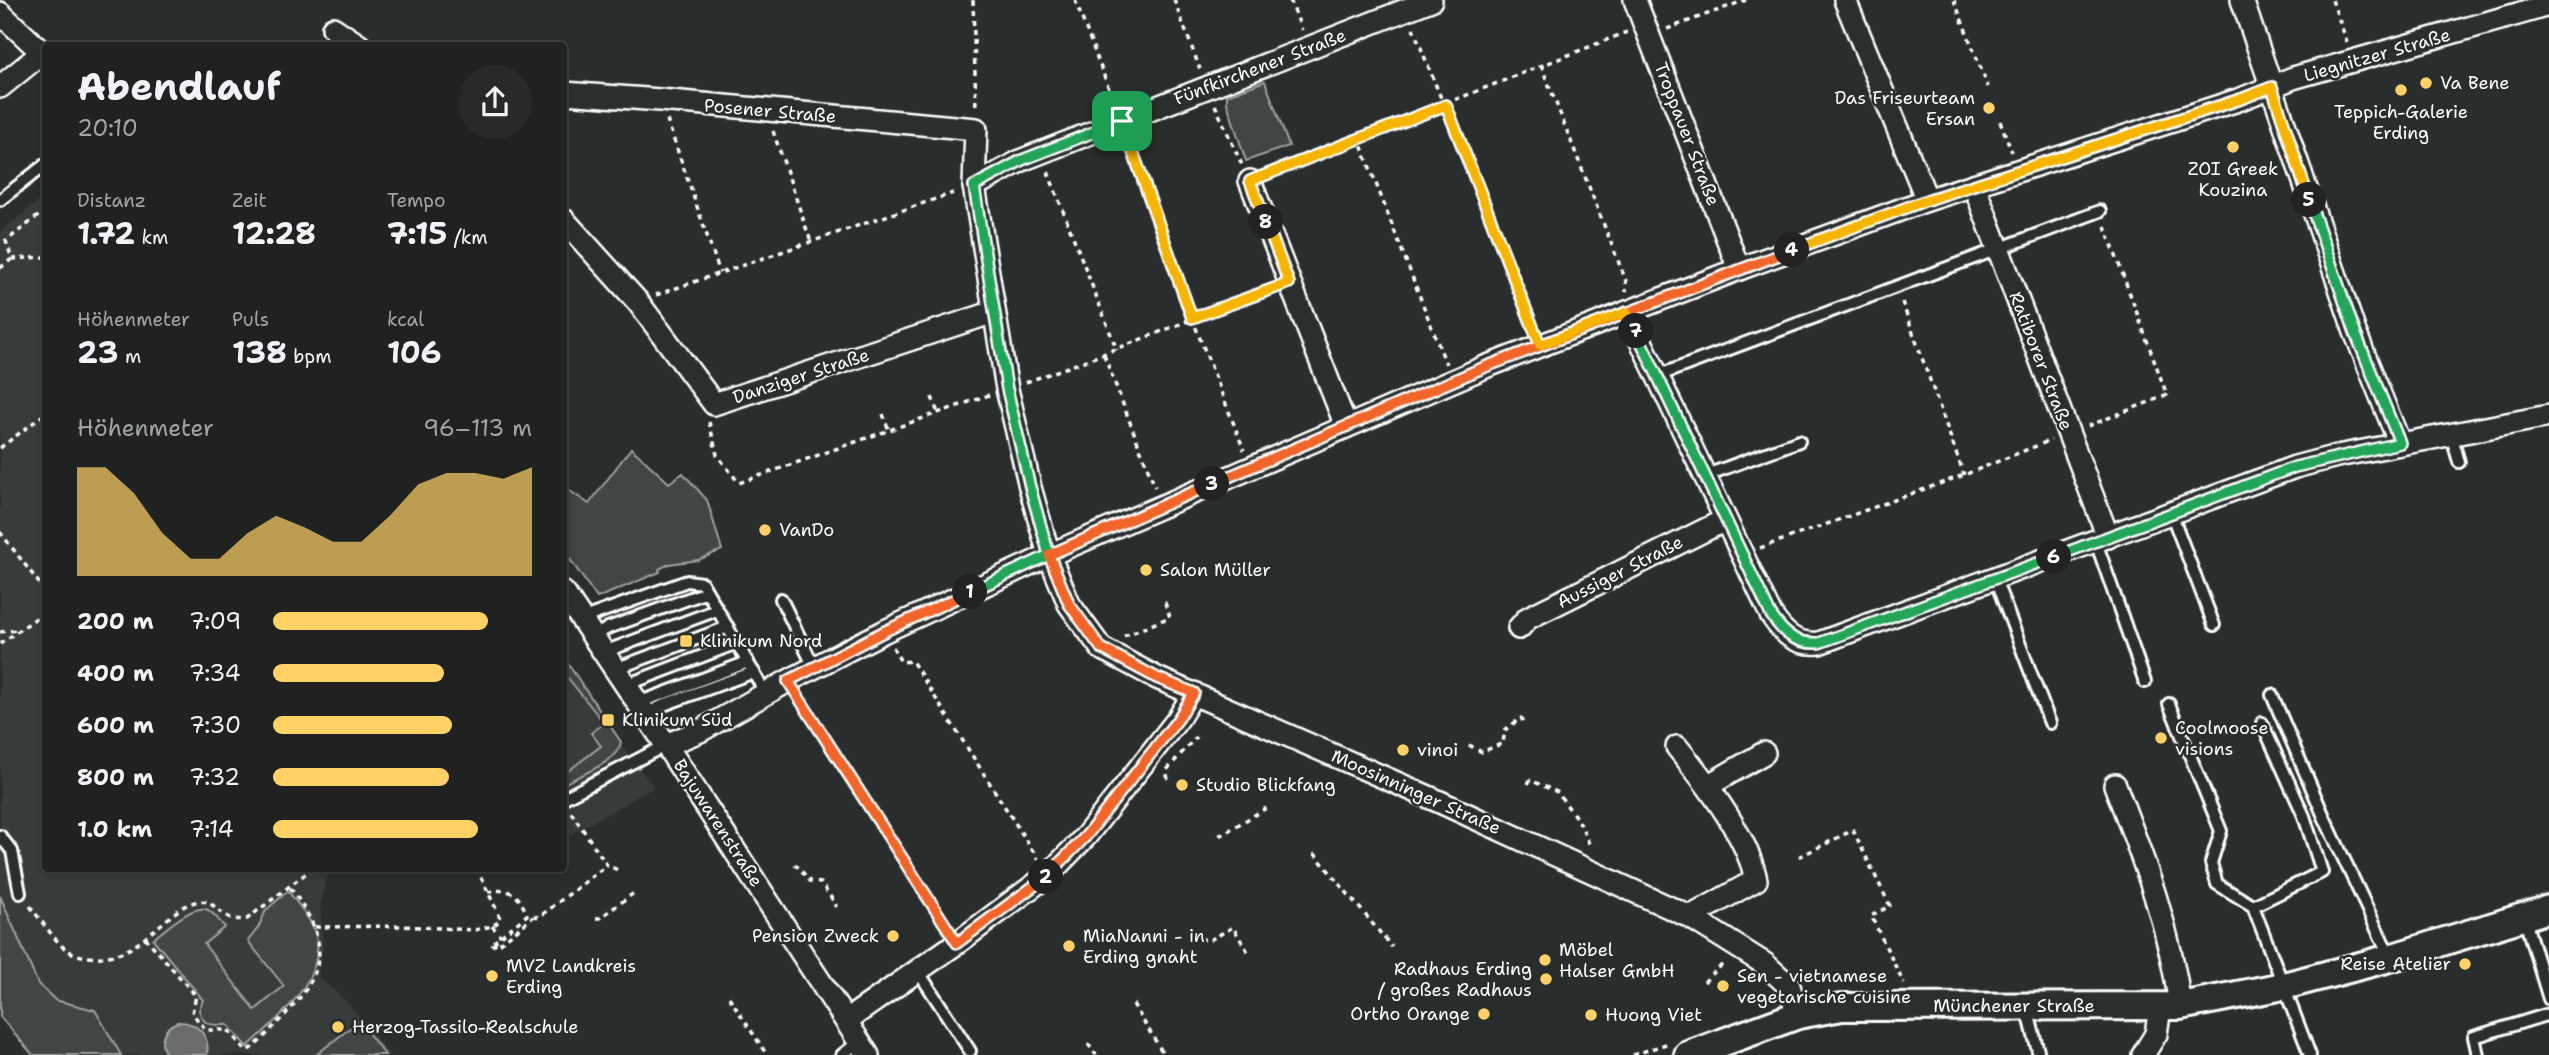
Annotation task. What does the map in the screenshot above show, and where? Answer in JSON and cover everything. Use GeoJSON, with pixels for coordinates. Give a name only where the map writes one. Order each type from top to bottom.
{"type":"FeatureCollection","features":[{"type":"Feature","properties":{"kind":"street","name":"Fünfkirchener Straße"},"geometry":{"type":"LineString","coordinates":[[974,186],[1022,160],[1431,0]]}},
{"type":"Feature","properties":{"kind":"street","name":"Troppauer Straße"},"geometry":{"type":"LineString","coordinates":[[1635,0],[1739,269]]}},
{"type":"Feature","properties":{"kind":"street"},"geometry":{"type":"LineString","coordinates":[[1845,0],[1927,200]]}},
{"type":"Feature","properties":{"kind":"street"},"geometry":{"type":"LineString","coordinates":[[2242,0],[2355,332],[2400,443]]}},
{"type":"Feature","properties":{"kind":"street","name":"Liegnitzer Straße"},"geometry":{"type":"LineString","coordinates":[[666,745],[700,731],[788,681],[885,631],[1049,555],[1540,345],[1927,200],[2241,99],[2294,78],[2549,5]]}},
{"type":"Feature","properties":{"kind":"street"},"geometry":{"type":"LineString","coordinates":[[0,13],[42,53]]}},
{"type":"Feature","properties":{"kind":"street"},"geometry":{"type":"LineString","coordinates":[[333,28],[354,42]]}},
{"type":"Feature","properties":{"kind":"street"},"geometry":{"type":"LineString","coordinates":[[0,87],[42,55]]}},
{"type":"Feature","properties":{"kind":"street","name":"Posener Straße"},"geometry":{"type":"LineString","coordinates":[[567,93],[976,129]]}},
{"type":"Feature","properties":{"kind":"street","name":"Moosinninger Straße"},"geometry":{"type":"LineString","coordinates":[[976,129],[974,186],[1007,389],[1030,487],[1049,555],[1069,604],[1101,648],[1157,678],[1440,802],[1690,917],[1765,964],[1790,986],[1798,1016]]}},
{"type":"Feature","properties":{"kind":"street"},"geometry":{"type":"LineString","coordinates":[[1250,181],[1346,426]]}},
{"type":"Feature","properties":{"kind":"street","name":"Ratiborer Straße"},"geometry":{"type":"LineString","coordinates":[[1974,185],[2068,433],[2102,540]]}},
{"type":"Feature","properties":{"kind":"street","name":"Danziger Straße"},"geometry":{"type":"LineString","coordinates":[[567,223],[638,302],[714,404],[994,312]]}},
{"type":"Feature","properties":{"kind":"street"},"geometry":{"type":"LineString","coordinates":[[1627,312],[1771,615],[1790,638],[1806,643],[1819,643],[2295,467],[2400,443],[2549,416]]}},
{"type":"Feature","properties":{"kind":"street","name":"Aussiger Straße"},"geometry":{"type":"LineString","coordinates":[[1519,628],[1528,618],[1725,520]]}},
{"type":"Feature","properties":{"kind":"street","name":"Bajuwarenstraße"},"geometry":{"type":"LineString","coordinates":[[567,597],[864,1048]]}},
{"type":"Feature","properties":{"kind":"street"},"geometry":{"type":"LineString","coordinates":[[847,1020],[1048,876],[1086,836],[1178,719],[1194,693]]}},
{"type":"Feature","properties":{"kind":"street"},"geometry":{"type":"LineString","coordinates":[[1677,747],[1709,785],[1753,862],[1756,880],[1690,917]]}},
{"type":"Feature","properties":{"kind":"street"},"geometry":{"type":"LineString","coordinates":[[1709,785],[1764,753]]}},
{"type":"Feature","properties":{"kind":"street"},"geometry":{"type":"LineString","coordinates":[[2115,785],[2155,888],[2170,945],[2170,1006],[2147,1053]]}},
{"type":"Feature","properties":{"kind":"street","name":"Münchener Straße"},"geometry":{"type":"LineString","coordinates":[[1688,1055],[1798,1016],[1842,1007],[2170,1006],[2284,986],[2542,914]]}},
{"type":"Feature","properties":{"kind":"lane"},"geometry":{"type":"LineString","coordinates":[[0,200],[42,167]]}},
{"type":"Feature","properties":{"kind":"lane"},"geometry":{"type":"LineString","coordinates":[[1657,376],[2099,211]]}},
{"type":"Feature","properties":{"kind":"lane"},"geometry":{"type":"LineString","coordinates":[[2451,434],[2459,462]]}},
{"type":"Feature","properties":{"kind":"lane"},"geometry":{"type":"LineString","coordinates":[[1704,477],[1799,441]]}},
{"type":"Feature","properties":{"kind":"lane"},"geometry":{"type":"LineString","coordinates":[[2171,513],[2214,625]]}},
{"type":"Feature","properties":{"kind":"lane"},"geometry":{"type":"LineString","coordinates":[[2102,540],[2145,682]]}},
{"type":"Feature","properties":{"kind":"lane"},"geometry":{"type":"LineString","coordinates":[[1994,579],[2050,723]]}},
{"type":"Feature","properties":{"kind":"lane"},"geometry":{"type":"LineString","coordinates":[[615,668],[687,581],[702,583],[766,694]]}},
{"type":"Feature","properties":{"kind":"lane"},"geometry":{"type":"LineString","coordinates":[[615,668],[608,628],[707,592]]}},
{"type":"Feature","properties":{"kind":"lane"},"geometry":{"type":"LineString","coordinates":[[781,599],[814,667]]}},
{"type":"Feature","properties":{"kind":"lane"},"geometry":{"type":"LineString","coordinates":[[615,668],[718,610]]}},
{"type":"Feature","properties":{"kind":"lane"},"geometry":{"type":"LineString","coordinates":[[615,668],[728,627]]}},
{"type":"Feature","properties":{"kind":"lane"},"geometry":{"type":"LineString","coordinates":[[615,668],[737,643]]}},
{"type":"Feature","properties":{"kind":"lane"},"geometry":{"type":"LineString","coordinates":[[615,668],[751,667]]}},
{"type":"Feature","properties":{"kind":"lane"},"geometry":{"type":"LineString","coordinates":[[2272,695],[2325,819],[2390,958]]}},
{"type":"Feature","properties":{"kind":"lane"},"geometry":{"type":"LineString","coordinates":[[2169,704],[2221,831],[2211,863],[2217,884],[2253,906],[2310,1055]]}},
{"type":"Feature","properties":{"kind":"lane"},"geometry":{"type":"LineString","coordinates":[[2253,906],[2322,872],[2304,816],[2262,723]]}},
{"type":"Feature","properties":{"kind":"lane"},"geometry":{"type":"LineString","coordinates":[[567,796],[666,745]]}},
{"type":"Feature","properties":{"kind":"lane"},"geometry":{"type":"LineString","coordinates":[[0,836],[12,852],[20,893]]}},
{"type":"Feature","properties":{"kind":"lane","name":"Münchener Straße"},"geometry":{"type":"LineString","coordinates":[[2542,914],[2549,999]]}},
{"type":"Feature","properties":{"kind":"lane"},"geometry":{"type":"LineString","coordinates":[[918,971],[970,1051]]}},
{"type":"Feature","properties":{"kind":"lane"},"geometry":{"type":"LineString","coordinates":[[2027,1006],[2039,1055]]}},
{"type":"Feature","properties":{"kind":"lane"},"geometry":{"type":"LineString","coordinates":[[2478,1055],[2474,1037],[2549,1014]]}},
{"type":"Feature","properties":{"kind":"lane"},"geometry":{"type":"LineString","coordinates":[[842,1055],[864,1048]]}},
{"type":"Feature","properties":{"kind":"path"},"geometry":{"type":"LineString","coordinates":[[973,0],[976,129]]}},
{"type":"Feature","properties":{"kind":"path"},"geometry":{"type":"LineString","coordinates":[[1075,0],[1250,468]]}},
{"type":"Feature","properties":{"kind":"path"},"geometry":{"type":"LineString","coordinates":[[1290,0],[1309,48]]}},
{"type":"Feature","properties":{"kind":"path"},"geometry":{"type":"LineString","coordinates":[[1250,181],[1541,65],[1746,0]]}},
{"type":"Feature","properties":{"kind":"path"},"geometry":{"type":"LineString","coordinates":[[1954,0],[1988,87]]}},
{"type":"Feature","properties":{"kind":"path"},"geometry":{"type":"LineString","coordinates":[[2332,0],[2348,44]]}},
{"type":"Feature","properties":{"kind":"path"},"geometry":{"type":"LineString","coordinates":[[1405,10],[1446,105],[1540,345]]}},
{"type":"Feature","properties":{"kind":"path"},"geometry":{"type":"LineString","coordinates":[[1541,65],[1626,281],[1627,312]]}},
{"type":"Feature","properties":{"kind":"path"},"geometry":{"type":"LineString","coordinates":[[660,100],[720,273]]}},
{"type":"Feature","properties":{"kind":"path"},"geometry":{"type":"LineString","coordinates":[[766,111],[811,242]]}},
{"type":"Feature","properties":{"kind":"path"},"geometry":{"type":"LineString","coordinates":[[2000,121],[2019,170]]}},
{"type":"Feature","properties":{"kind":"path"},"geometry":{"type":"LineString","coordinates":[[1358,137],[1452,381]]}},
{"type":"Feature","properties":{"kind":"path"},"geometry":{"type":"LineString","coordinates":[[1044,162],[1117,350]]}},
{"type":"Feature","properties":{"kind":"path"},"geometry":{"type":"LineString","coordinates":[[638,302],[974,186]]}},
{"type":"Feature","properties":{"kind":"path"},"geometry":{"type":"LineString","coordinates":[[1742,555],[1964,475],[2167,395],[2099,211]]}},
{"type":"Feature","properties":{"kind":"path"},"geometry":{"type":"LineString","coordinates":[[12,259],[6,241],[42,213]]}},
{"type":"Feature","properties":{"kind":"path"},"geometry":{"type":"LineString","coordinates":[[0,268],[12,259],[42,258]]}},
{"type":"Feature","properties":{"kind":"path"},"geometry":{"type":"LineString","coordinates":[[714,404],[708,421],[717,455],[739,483],[1104,355],[1192,318],[1289,283]]}},
{"type":"Feature","properties":{"kind":"path"},"geometry":{"type":"LineString","coordinates":[[1896,287],[1964,475]]}},
{"type":"Feature","properties":{"kind":"path"},"geometry":{"type":"LineString","coordinates":[[1104,355],[1162,505]]}},
{"type":"Feature","properties":{"kind":"path"},"geometry":{"type":"LineString","coordinates":[[933,397],[938,413]]}},
{"type":"Feature","properties":{"kind":"path"},"geometry":{"type":"LineString","coordinates":[[883,414],[889,431]]}},
{"type":"Feature","properties":{"kind":"path"},"geometry":{"type":"LineString","coordinates":[[0,448],[42,416]]}},
{"type":"Feature","properties":{"kind":"path"},"geometry":{"type":"LineString","coordinates":[[832,443],[834,450]]}},
{"type":"Feature","properties":{"kind":"path"},"geometry":{"type":"LineString","coordinates":[[781,461],[783,467]]}},
{"type":"Feature","properties":{"kind":"path"},"geometry":{"type":"LineString","coordinates":[[0,532],[42,587]]}},
{"type":"Feature","properties":{"kind":"path"},"geometry":{"type":"LineString","coordinates":[[1115,639],[1170,617],[1165,603],[1161,604]]}},
{"type":"Feature","properties":{"kind":"path"},"geometry":{"type":"LineString","coordinates":[[0,644],[42,614]]}},
{"type":"Feature","properties":{"kind":"path"},"geometry":{"type":"LineString","coordinates":[[0,632],[18,630]]}},
{"type":"Feature","properties":{"kind":"path"},"geometry":{"type":"LineString","coordinates":[[896,652],[901,662],[912,661],[1048,876]]}},
{"type":"Feature","properties":{"kind":"path"},"geometry":{"type":"LineString","coordinates":[[788,681],[957,943]]}},
{"type":"Feature","properties":{"kind":"path"},"geometry":{"type":"LineString","coordinates":[[1469,745],[1482,752],[1503,743],[1505,730],[1521,718],[1523,721]]}},
{"type":"Feature","properties":{"kind":"path"},"geometry":{"type":"LineString","coordinates":[[1168,779],[1166,771],[1196,737]]}},
{"type":"Feature","properties":{"kind":"path"},"geometry":{"type":"LineString","coordinates":[[1528,784],[1530,780],[1557,792],[1580,823],[1596,860]]}},
{"type":"Feature","properties":{"kind":"path"},"geometry":{"type":"LineString","coordinates":[[1220,833],[1221,835],[1268,807]]}},
{"type":"Feature","properties":{"kind":"path"},"geometry":{"type":"LineString","coordinates":[[569,809],[607,865],[620,871]]}},
{"type":"Feature","properties":{"kind":"path"},"geometry":{"type":"LineString","coordinates":[[1799,857],[1853,830],[1890,906],[1871,916],[1907,991]]}},
{"type":"Feature","properties":{"kind":"path"},"geometry":{"type":"LineString","coordinates":[[1314,853],[1392,947]]}},
{"type":"Feature","properties":{"kind":"path"},"geometry":{"type":"LineString","coordinates":[[795,864],[811,881],[821,883],[836,905],[834,907]]}},
{"type":"Feature","properties":{"kind":"path"},"geometry":{"type":"LineString","coordinates":[[527,915],[539,917],[607,865]]}},
{"type":"Feature","properties":{"kind":"path"},"geometry":{"type":"LineString","coordinates":[[20,893],[62,946],[84,958],[99,958],[126,951],[183,907],[196,901],[214,905],[224,916],[235,921],[247,919],[307,872]]}},
{"type":"Feature","properties":{"kind":"path"},"geometry":{"type":"LineString","coordinates":[[481,872],[499,921],[508,931]]}},
{"type":"Feature","properties":{"kind":"path"},"geometry":{"type":"LineString","coordinates":[[145,937],[196,996],[192,1013],[206,1030],[228,1030],[246,1051],[286,1013],[316,971],[319,942],[315,927],[288,885]]}},
{"type":"Feature","properties":{"kind":"path"},"geometry":{"type":"LineString","coordinates":[[488,892],[501,889],[514,893],[522,900],[527,915]]}},
{"type":"Feature","properties":{"kind":"path"},"geometry":{"type":"LineString","coordinates":[[596,918],[600,918],[634,893]]}},
{"type":"Feature","properties":{"kind":"path"},"geometry":{"type":"LineString","coordinates":[[527,915],[500,936],[494,945],[498,945],[533,917]]}},
{"type":"Feature","properties":{"kind":"path"},"geometry":{"type":"LineString","coordinates":[[315,927],[402,926],[475,930],[492,926],[499,921]]}},
{"type":"Feature","properties":{"kind":"path"},"geometry":{"type":"LineString","coordinates":[[492,926],[500,936]]}},
{"type":"Feature","properties":{"kind":"path"},"geometry":{"type":"LineString","coordinates":[[1200,939],[1210,940],[1233,927],[1248,952],[1246,953]]}},
{"type":"Feature","properties":{"kind":"path"},"geometry":{"type":"LineString","coordinates":[[1704,982],[1734,953]]}},
{"type":"Feature","properties":{"kind":"path"},"geometry":{"type":"LineString","coordinates":[[729,997],[767,1055]]}},
{"type":"Feature","properties":{"kind":"path"},"geometry":{"type":"LineString","coordinates":[[1133,1004],[1161,1050],[1158,1052]]}},
{"type":"Feature","properties":{"kind":"path"},"geometry":{"type":"LineString","coordinates":[[1088,1044],[1096,1055]]}},
{"type":"Feature","properties":{"kind":"shaded area"},"geometry":{"type":"Polygon","coordinates":[[[1265,81],[1289,146],[1246,161],[1227,103],[1227,95],[1265,81]]]}},
{"type":"Feature","properties":{"kind":"shaded area"},"geometry":{"type":"Polygon","coordinates":[[[42,198],[42,872],[328,872],[320,906],[323,946],[318,977],[345,1000],[390,1055],[33,1055],[0,1017],[0,232],[42,198]]]}},
{"type":"Feature","properties":{"kind":"shaded area"},"geometry":{"type":"Polygon","coordinates":[[[631,448],[669,483],[683,473],[707,500],[722,550],[698,560],[669,564],[659,569],[660,572],[597,598],[567,555],[567,489],[589,504],[631,448]]]}},
{"type":"Feature","properties":{"kind":"shaded area"},"geometry":{"type":"Polygon","coordinates":[[[567,662],[621,742],[606,762],[567,782],[567,772],[601,746],[591,733],[604,723],[567,677],[567,662]]]}},
{"type":"Feature","properties":{"kind":"shaded area"},"geometry":{"type":"Polygon","coordinates":[[[567,677],[654,787],[567,836],[567,677]]]}},
{"type":"Feature","properties":{"kind":"shaded area"},"geometry":{"type":"Polygon","coordinates":[[[288,891],[313,926],[317,949],[314,965],[297,997],[247,1047],[228,1025],[209,1024],[203,1020],[199,1010],[203,1000],[153,939],[195,910],[210,911],[225,927],[204,944],[255,1010],[284,986],[248,941],[258,928],[266,910],[288,891]]]}},
{"type":"Feature","properties":{"kind":"shaded area"},"geometry":{"type":"Polygon","coordinates":[[[0,896],[38,984],[55,1000],[95,1010],[121,1055],[33,1055],[0,1017],[0,896]]]}},
{"type":"Feature","properties":{"kind":"shaded area"},"geometry":{"type":"Polygon","coordinates":[[[359,1021],[385,1055],[316,1055],[359,1021]]]}},
{"type":"Feature","properties":{"kind":"shaded area"},"geometry":{"type":"Polygon","coordinates":[[[177,1022],[190,1024],[201,1031],[207,1041],[207,1055],[167,1055],[162,1046],[163,1036],[168,1028],[177,1022]]]}},
{"type":"Feature","properties":{"kind":"place","name":"Va Bene"},"geometry":{"type":"Point","coordinates":[2426,83]}},
{"type":"Feature","properties":{"kind":"place","name":"Teppich-Galerie Erding"},"geometry":{"type":"Point","coordinates":[2401,90]}},
{"type":"Feature","properties":{"kind":"place","name":"Das Friseurteam Ersan"},"geometry":{"type":"Point","coordinates":[1989,108]}},
{"type":"Feature","properties":{"kind":"place","name":"ZOI Greek Kouzina"},"geometry":{"type":"Point","coordinates":[2233,147]}},
{"type":"Feature","properties":{"kind":"place","name":"VanDo"},"geometry":{"type":"Point","coordinates":[765,530]}},
{"type":"Feature","properties":{"kind":"place","name":"Salon Müller"},"geometry":{"type":"Point","coordinates":[1146,570]}},
{"type":"Feature","properties":{"kind":"place","name":"Klinikum Nord"},"geometry":{"type":"Point","coordinates":[686,641]}},
{"type":"Feature","properties":{"kind":"place","name":"Klinikum Süd"},"geometry":{"type":"Point","coordinates":[608,720]}},
{"type":"Feature","properties":{"kind":"place","name":"Coolmoose visions"},"geometry":{"type":"Point","coordinates":[2161,738]}},
{"type":"Feature","properties":{"kind":"place","name":"vinoi"},"geometry":{"type":"Point","coordinates":[1403,750]}},
{"type":"Feature","properties":{"kind":"place","name":"Studio Blickfang"},"geometry":{"type":"Point","coordinates":[1182,785]}},
{"type":"Feature","properties":{"kind":"place","name":"Pension Zweck"},"geometry":{"type":"Point","coordinates":[893,936]}},
{"type":"Feature","properties":{"kind":"place","name":"MiaNanni - in Erding gnaht"},"geometry":{"type":"Point","coordinates":[1069,946]}},
{"type":"Feature","properties":{"kind":"place","name":"Möbel Halser GmbH"},"geometry":{"type":"Point","coordinates":[1545,960]}},
{"type":"Feature","properties":{"kind":"place","name":"Reise Atelier"},"geometry":{"type":"Point","coordinates":[2465,964]}},
{"type":"Feature","properties":{"kind":"place","name":"MVZ Landkreis Erding"},"geometry":{"type":"Point","coordinates":[492,976]}},
{"type":"Feature","properties":{"kind":"place","name":"Radhaus Erding / großes Radhaus"},"geometry":{"type":"Point","coordinates":[1546,979]}},
{"type":"Feature","properties":{"kind":"place","name":"Sen - vietnamese vegetarische cuisine"},"geometry":{"type":"Point","coordinates":[1723,986]}},
{"type":"Feature","properties":{"kind":"place","name":"Ortho Orange"},"geometry":{"type":"Point","coordinates":[1484,1014]}},
{"type":"Feature","properties":{"kind":"place","name":"Huong Viet"},"geometry":{"type":"Point","coordinates":[1591,1015]}},
{"type":"Feature","properties":{"kind":"place","name":"Herzog-Tassilo-Realschule"},"geometry":{"type":"Point","coordinates":[338,1027]}},
{"type":"Feature","properties":{"kind":"route"},"geometry":{"type":"LineString","coordinates":[[1122,121],[1022,160],[974,186],[1007,389],[1049,555],[885,631],[788,681],[957,943],[1048,876],[1086,836],[1178,719],[1194,693],[1157,678],[1101,648],[1069,604],[1049,555],[1485,367],[1540,345],[1683,290],[1927,200],[2272,87],[2355,332],[2400,443],[2295,467],[1819,643],[1800,642],[1785,634],[1771,615],[1627,312],[1540,345],[1446,105],[1250,181],[1289,283],[1192,318],[1122,121]]}}]}
